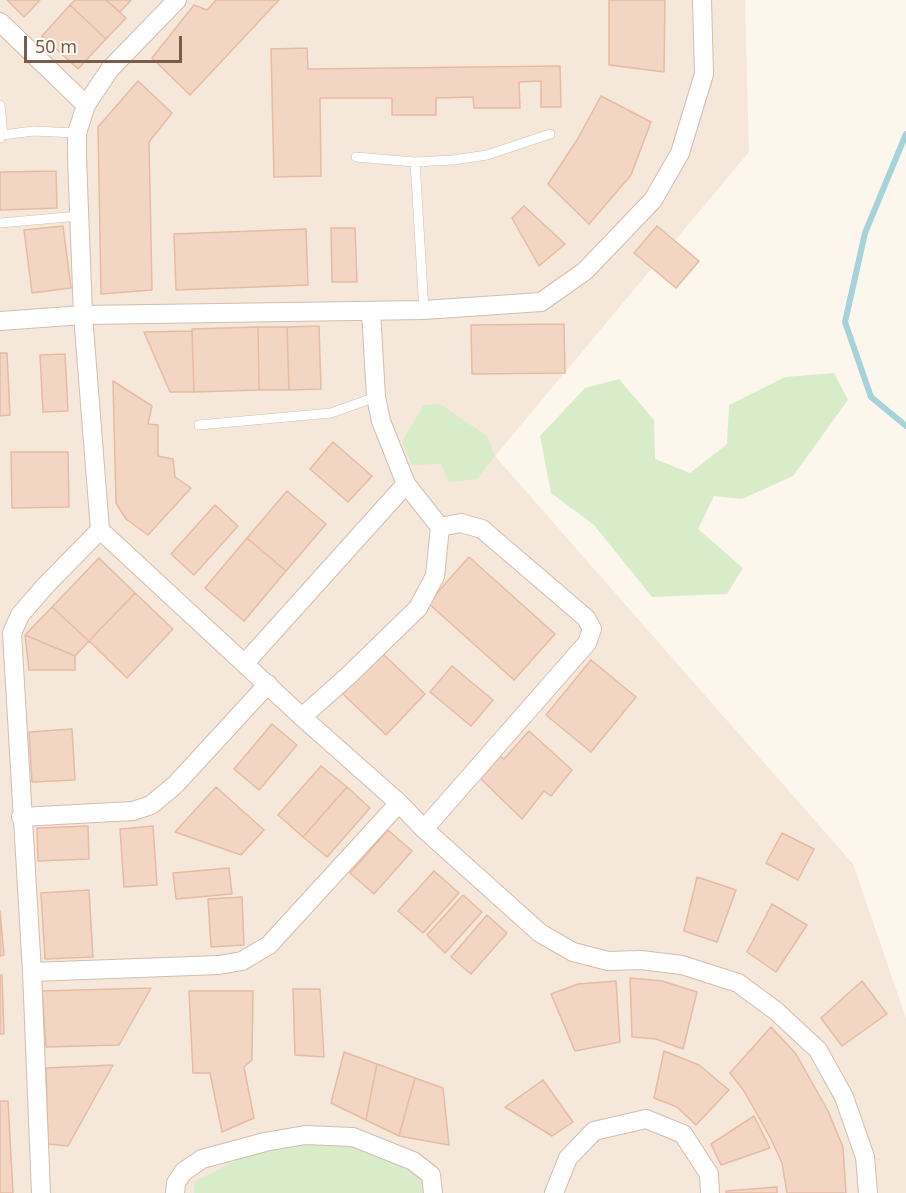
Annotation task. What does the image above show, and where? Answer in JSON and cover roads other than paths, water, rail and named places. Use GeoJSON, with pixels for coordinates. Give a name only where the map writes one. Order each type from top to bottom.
{"type":"FeatureCollection","features":[{"type":"Feature","properties":{"kind":"street"},"geometry":{"type":"LineString","coordinates":[[177,0],[110,69],[86,105],[78,133],[83,315],[100,530],[540,933],[573,952],[608,961],[641,960],[682,965],[738,983],[776,1011],[818,1050],[844,1097],[866,1157],[868,1193]]}},
{"type":"Feature","properties":{"kind":"street"},"geometry":{"type":"LineString","coordinates":[[0,321],[83,315],[371,312],[541,302],[585,271],[653,200],[680,153],[704,74],[702,0]]}},
{"type":"Feature","properties":{"kind":"street"},"geometry":{"type":"LineString","coordinates":[[0,22],[86,105]]}},
{"type":"Feature","properties":{"kind":"street"},"geometry":{"type":"LineString","coordinates":[[302,717],[418,608],[435,576],[440,527],[406,484],[381,421],[376,397],[371,312]]}},
{"type":"Feature","properties":{"kind":"street"},"geometry":{"type":"LineString","coordinates":[[245,663],[406,484]]}},
{"type":"Feature","properties":{"kind":"street"},"geometry":{"type":"LineString","coordinates":[[424,829],[587,643],[592,629],[586,618],[482,529],[461,523],[440,527]]}},
{"type":"Feature","properties":{"kind":"street"},"geometry":{"type":"LineString","coordinates":[[41,1193],[32,972],[21,817],[12,633],[20,615],[100,530]]}},
{"type":"Feature","properties":{"kind":"street"},"geometry":{"type":"LineString","coordinates":[[21,817],[133,811],[151,805],[175,785],[267,684]]}},
{"type":"Feature","properties":{"kind":"street"},"geometry":{"type":"LineString","coordinates":[[32,972],[219,965],[242,961],[269,945],[399,803]]}},
{"type":"Feature","properties":{"kind":"street"},"geometry":{"type":"LineString","coordinates":[[554,1193],[568,1158],[594,1131],[646,1119],[683,1134],[709,1174],[710,1193]]}},
{"type":"Feature","properties":{"kind":"street"},"geometry":{"type":"LineString","coordinates":[[175,1193],[176,1183],[183,1172],[202,1159],[265,1142],[305,1135],[353,1137],[413,1161],[431,1175],[433,1193]]}},
{"type":"Feature","properties":{"kind":"lane"},"geometry":{"type":"LineString","coordinates":[[0,105],[2,136],[33,131],[78,133]]}},
{"type":"Feature","properties":{"kind":"lane"},"geometry":{"type":"LineString","coordinates":[[356,158],[415,162],[453,160],[488,155],[550,134]]}},
{"type":"Feature","properties":{"kind":"lane"},"geometry":{"type":"LineString","coordinates":[[415,162],[424,310]]}},
{"type":"Feature","properties":{"kind":"lane"},"geometry":{"type":"LineString","coordinates":[[0,223],[79,216]]}},
{"type":"Feature","properties":{"kind":"lane"},"geometry":{"type":"LineString","coordinates":[[199,425],[331,413],[376,397]]}},
{"type":"Feature","properties":{"kind":"waterway"},"geometry":{"type":"LineString","coordinates":[[906,134],[865,233],[845,322],[871,397],[906,426]]}}]}
